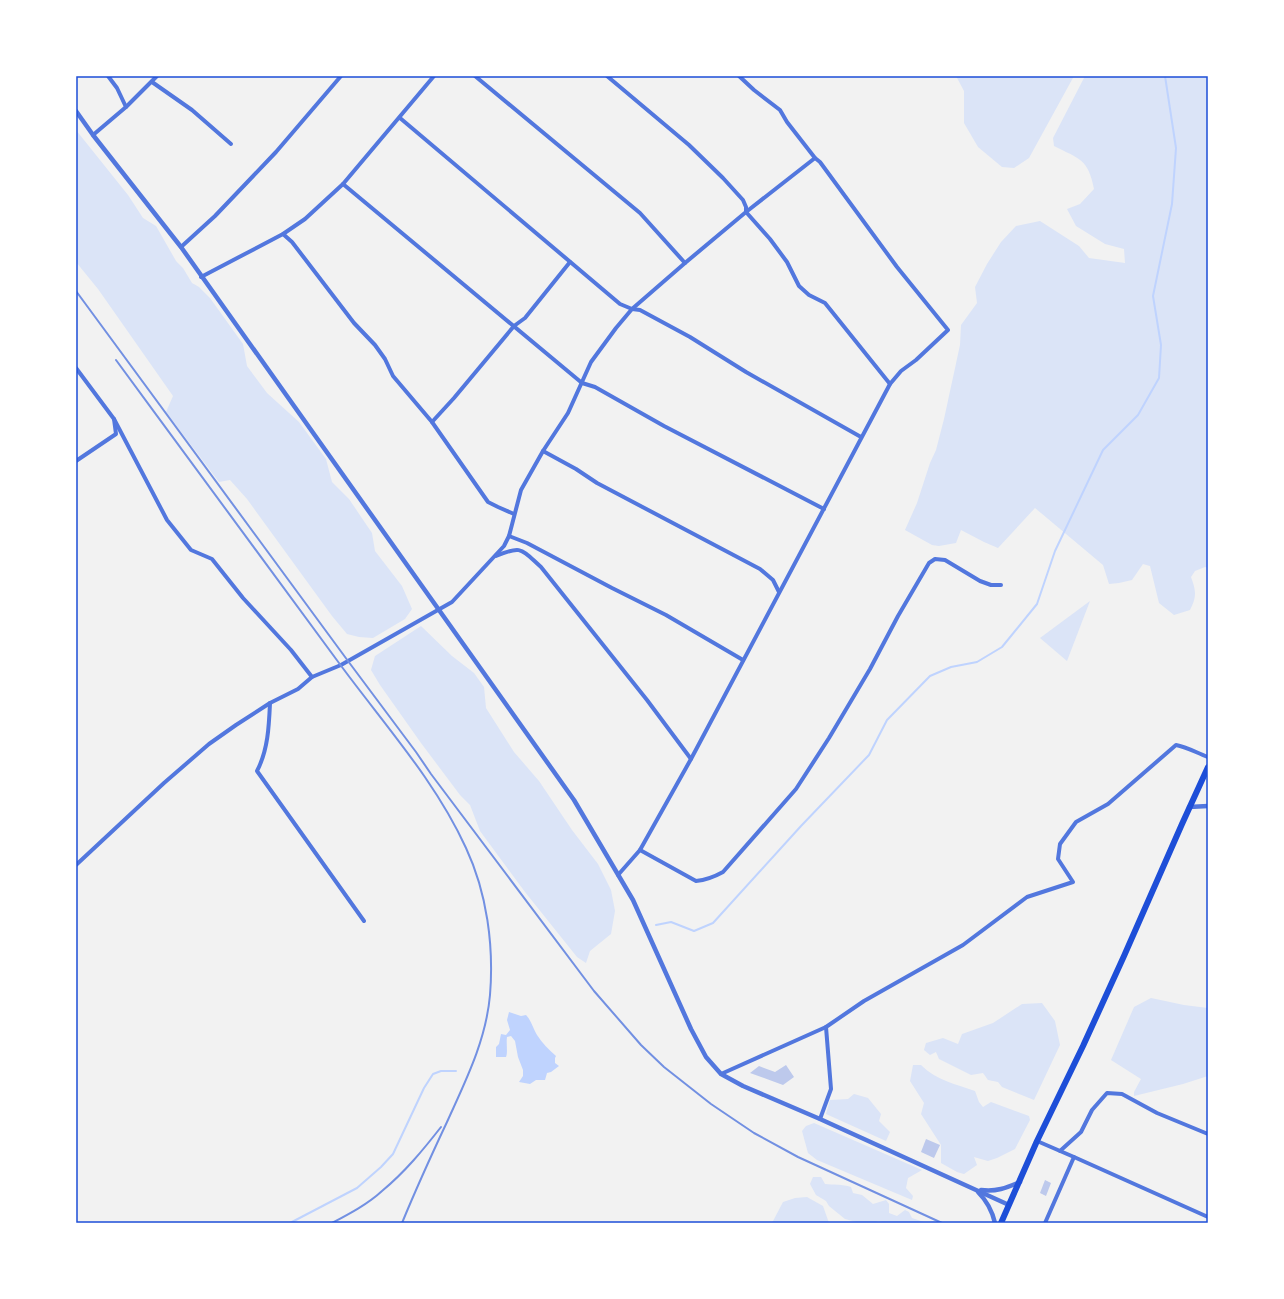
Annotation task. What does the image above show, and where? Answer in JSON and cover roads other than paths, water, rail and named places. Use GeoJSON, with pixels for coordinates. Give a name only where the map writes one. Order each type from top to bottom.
{"type":"FeatureCollection","features":[{"type":"Feature","properties":{"kind":"highway"},"geometry":{"type":"LineString","coordinates":[[1001,1223],[1124,956],[1208,767]]}},
{"type":"Feature","properties":{"kind":"street"},"geometry":{"type":"LineString","coordinates":[[108,76],[118,88],[126,107]]}},
{"type":"Feature","properties":{"kind":"street"},"geometry":{"type":"LineString","coordinates":[[93,135],[126,107],[157,76]]}},
{"type":"Feature","properties":{"kind":"street"},"geometry":{"type":"LineString","coordinates":[[181,247],[215,216],[271,157],[341,76]]}},
{"type":"Feature","properties":{"kind":"street"},"geometry":{"type":"LineString","coordinates":[[201,277],[283,234],[305,219],[343,184],[434,76]]}},
{"type":"Feature","properties":{"kind":"street"},"geometry":{"type":"LineString","coordinates":[[475,76],[640,213],[685,263]]}},
{"type":"Feature","properties":{"kind":"street"},"geometry":{"type":"LineString","coordinates":[[607,76],[689,145],[723,178],[743,200],[746,207],[746,212],[770,240],[799,286],[809,295],[825,303],[890,384]]}},
{"type":"Feature","properties":{"kind":"street"},"geometry":{"type":"LineString","coordinates":[[618,876],[640,850],[890,384],[901,371],[916,360],[948,330],[897,267],[820,162],[815,158],[787,122],[780,110],[754,90],[739,76]]}},
{"type":"Feature","properties":{"kind":"street"},"geometry":{"type":"LineString","coordinates":[[152,82],[192,110],[231,144]]}},
{"type":"Feature","properties":{"kind":"street"},"geometry":{"type":"LineString","coordinates":[[76,111],[93,135],[181,247],[574,800],[633,900],[691,1030],[706,1057],[721,1074],[743,1086],[820,1119],[1010,1205]]}},
{"type":"Feature","properties":{"kind":"street"},"geometry":{"type":"LineString","coordinates":[[400,118],[620,304],[632,309],[640,310],[690,337],[746,372],[861,437]]}},
{"type":"Feature","properties":{"kind":"street"},"geometry":{"type":"LineString","coordinates":[[76,865],[164,783],[209,744],[236,724],[270,703],[298,689],[312,677],[344,663],[452,602],[504,546],[509,536],[521,490],[543,451],[568,413],[591,362],[632,309],[746,212],[815,158]]}},
{"type":"Feature","properties":{"kind":"street"},"geometry":{"type":"LineString","coordinates":[[343,184],[582,383],[595,387],[664,426],[824,509]]}},
{"type":"Feature","properties":{"kind":"street"},"geometry":{"type":"LineString","coordinates":[[283,234],[292,242],[354,323],[375,345],[385,359],[393,376],[432,422],[488,502],[514,514]]}},
{"type":"Feature","properties":{"kind":"street"},"geometry":{"type":"LineString","coordinates":[[432,422],[514,326],[524,318],[570,262]]}},
{"type":"Feature","properties":{"kind":"street"},"geometry":{"type":"LineString","coordinates":[[76,368],[114,419],[167,520],[191,550],[212,559],[243,598],[291,650],[312,677]]}},
{"type":"Feature","properties":{"kind":"street"},"geometry":{"type":"LineString","coordinates":[[76,461],[116,434],[114,419]]}},
{"type":"Feature","properties":{"kind":"street"},"geometry":{"type":"LineString","coordinates":[[543,451],[576,469],[597,483],[760,569],[773,580],[779,592]]}},
{"type":"Feature","properties":{"kind":"street"},"geometry":{"type":"LineString","coordinates":[[509,536],[666,615],[743,660]]}},
{"type":"Feature","properties":{"kind":"street"},"geometry":{"type":"LineString","coordinates":[[495,557],[510,550],[518,549],[525,552],[541,567],[647,700],[690,759]]}},
{"type":"Feature","properties":{"kind":"street"},"geometry":{"type":"LineString","coordinates":[[640,850],[696,881],[714,877],[723,872],[796,789],[829,738],[862,682],[929,563],[934,559],[945,560],[980,581],[991,585],[1001,585]]}},
{"type":"Feature","properties":{"kind":"street"},"geometry":{"type":"LineString","coordinates":[[270,703],[268,732],[263,759],[257,771],[364,921]]}},
{"type":"Feature","properties":{"kind":"street"},"geometry":{"type":"LineString","coordinates":[[721,1074],[826,1028],[864,1001],[963,945],[1027,897],[1073,882],[1058,859],[1060,844],[1076,822],[1108,804],[1176,745],[1185,746],[1193,752],[1208,757]]}},
{"type":"Feature","properties":{"kind":"street"},"geometry":{"type":"LineString","coordinates":[[1189,807],[1208,806]]}},
{"type":"Feature","properties":{"kind":"street"},"geometry":{"type":"LineString","coordinates":[[820,1119],[831,1089],[826,1028]]}},
{"type":"Feature","properties":{"kind":"street"},"geometry":{"type":"LineString","coordinates":[[1060,1151],[1082,1132],[1092,1110],[1107,1093],[1122,1094],[1157,1113],[1208,1134]]}},
{"type":"Feature","properties":{"kind":"street"},"geometry":{"type":"LineString","coordinates":[[1038,1141],[1208,1217]]}},
{"type":"Feature","properties":{"kind":"street"},"geometry":{"type":"LineString","coordinates":[[1045,1223],[1074,1157]]}},
{"type":"Feature","properties":{"kind":"street"},"geometry":{"type":"LineString","coordinates":[[975,1189],[995,1191],[1007,1188],[1020,1182]]}},
{"type":"Feature","properties":{"kind":"street"},"geometry":{"type":"LineString","coordinates":[[975,1189],[993,1212],[996,1223]]}},
{"type":"Feature","properties":{"kind":"water"},"geometry":{"type":"Polygon","coordinates":[[[509,1012],[521,1016],[526,1015],[539,1038],[556,1056],[555,1063],[559,1066],[547,1073],[545,1080],[536,1080],[530,1084],[519,1082],[523,1076],[523,1070],[518,1057],[515,1041],[511,1036],[507,1037],[506,1057],[496,1057],[496,1047],[499,1044],[501,1034],[506,1035],[510,1030],[507,1020],[509,1012]]]}},
{"type":"Feature","properties":{"kind":"waterway"},"geometry":{"type":"LineString","coordinates":[[656,925],[671,922],[694,931],[713,923],[801,826],[869,755],[887,720],[930,676],[951,667],[977,662],[1002,647],[1037,604],[1055,551],[1103,450],[1138,415],[1159,378],[1161,345],[1153,296],[1172,204],[1176,148],[1165,76]]}},
{"type":"Feature","properties":{"kind":"waterway"},"geometry":{"type":"LineString","coordinates":[[290,1223],[357,1188],[381,1167],[393,1154],[424,1088],[433,1074],[441,1071],[456,1071]]}},
{"type":"Feature","properties":{"kind":"railway"},"geometry":{"type":"LineString","coordinates":[[76,291],[431,774],[594,991],[641,1045],[664,1067],[711,1104],[754,1133],[798,1157],[942,1223]]}},
{"type":"Feature","properties":{"kind":"railway"},"geometry":{"type":"LineString","coordinates":[[116,360],[339,663],[424,775],[466,848],[479,883],[484,901],[490,939],[491,976],[488,1012],[474,1061],[402,1223]]}},
{"type":"Feature","properties":{"kind":"railway"},"geometry":{"type":"LineString","coordinates":[[332,1223],[377,1196],[413,1160],[441,1127]]}}]}
